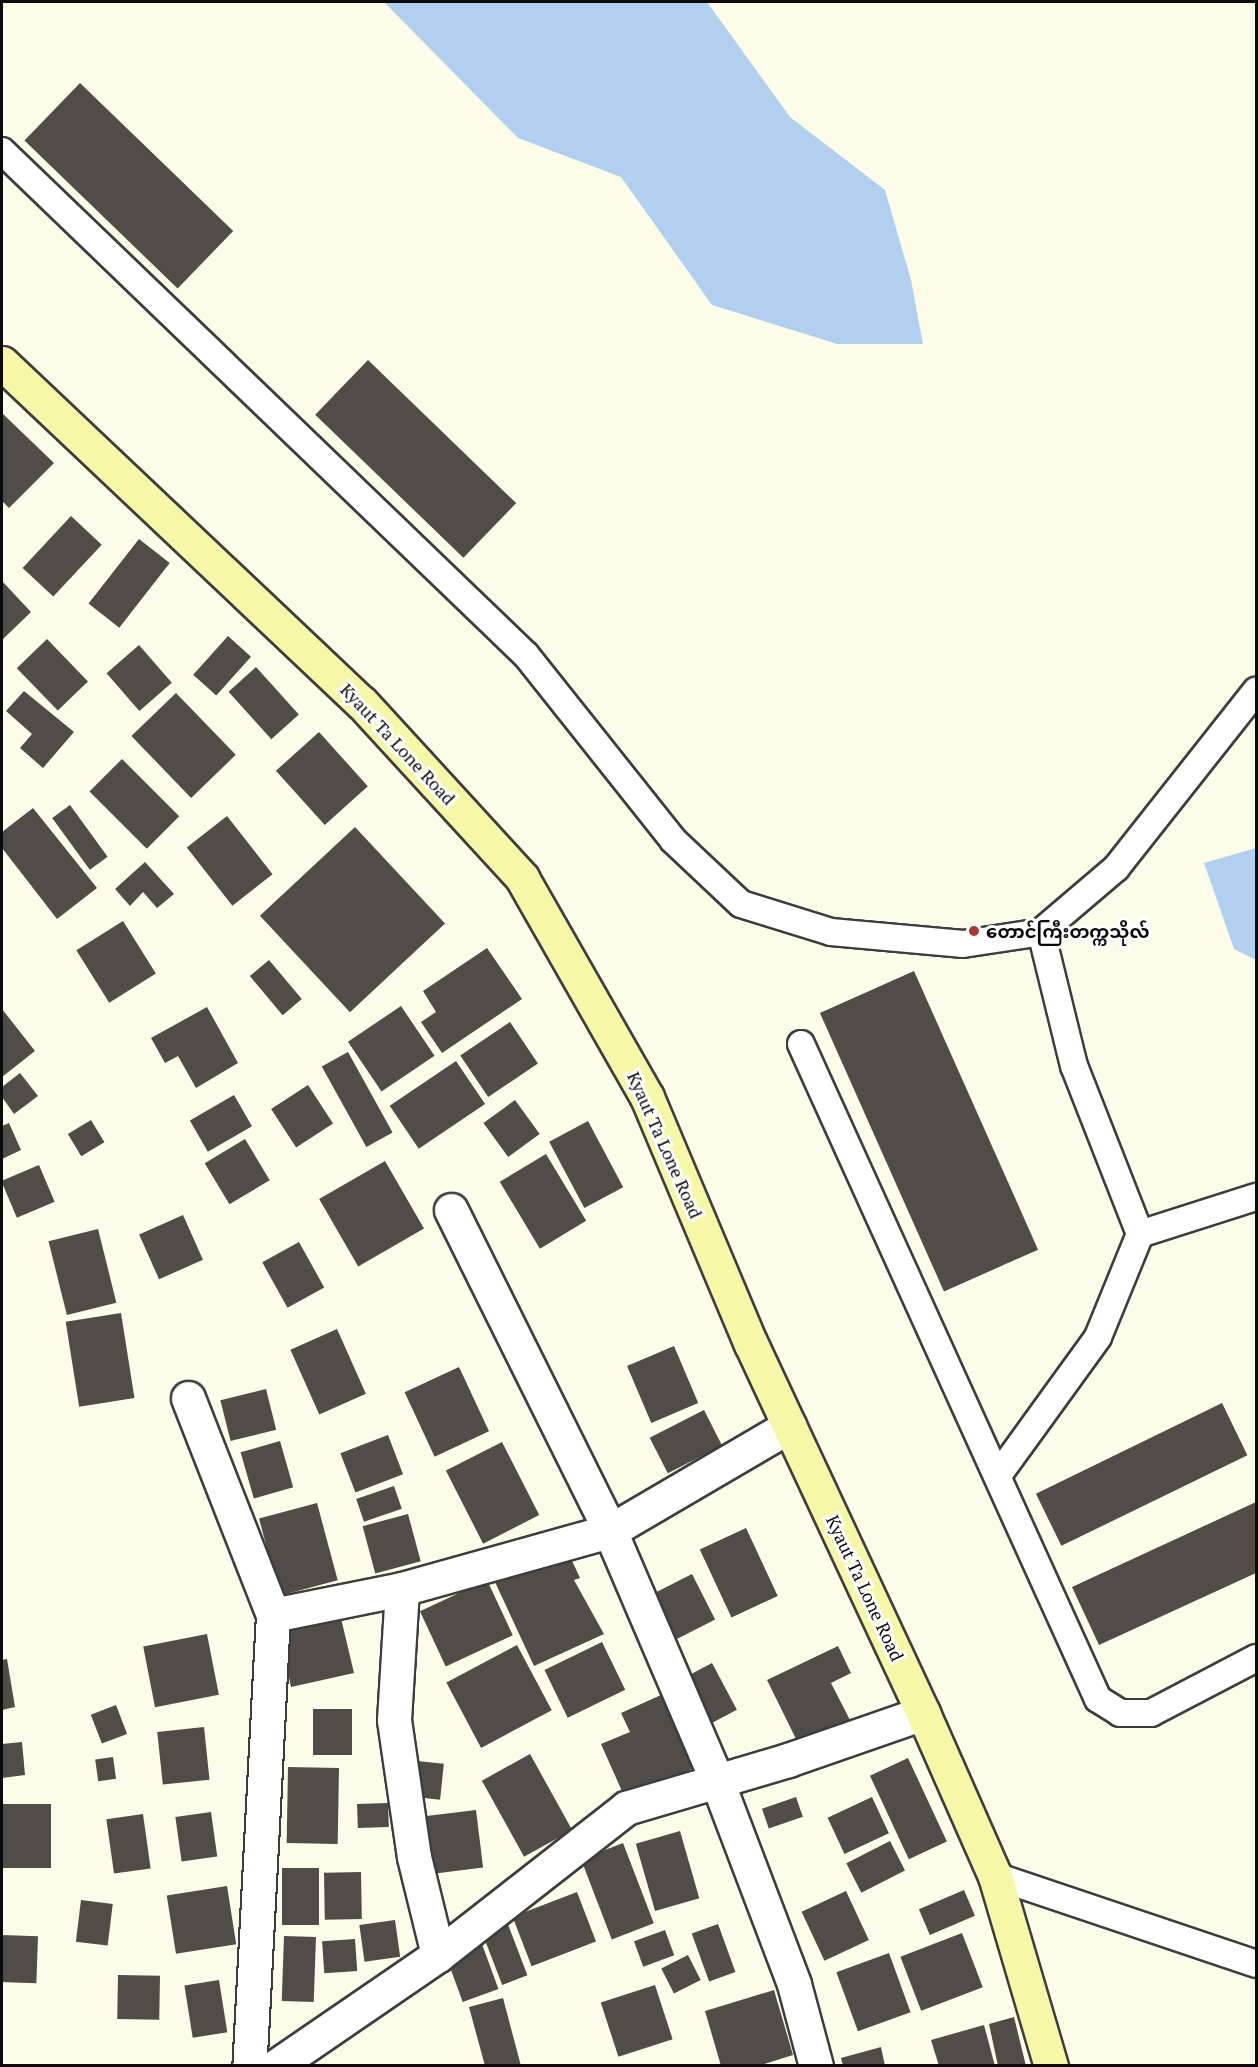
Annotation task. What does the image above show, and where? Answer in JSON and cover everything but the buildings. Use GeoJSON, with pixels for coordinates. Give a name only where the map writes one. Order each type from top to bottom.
{"type":"FeatureCollection","features":[{"type":"Feature","properties":{"kind":"main road","name":"Kyaut Ta Lone Road"},"geometry":{"type":"LineString","coordinates":[[2,363],[361,702],[522,878],[647,1097],[789,1426],[923,1713],[995,1876],[1051,2066]]}},
{"type":"Feature","properties":{"kind":"street"},"geometry":{"type":"LineString","coordinates":[[451,1210],[610,1531],[717,1781],[794,1984],[816,2066]]}},
{"type":"Feature","properties":{"kind":"street"},"geometry":{"type":"LineString","coordinates":[[188,1398],[273,1615],[249,2066]]}},
{"type":"Feature","properties":{"kind":"street"},"geometry":{"type":"LineString","coordinates":[[273,1615],[402,1589],[610,1531],[789,1426]]}},
{"type":"Feature","properties":{"kind":"street"},"geometry":{"type":"LineString","coordinates":[[402,1589],[394,1720],[414,1857],[438,1955]]}},
{"type":"Feature","properties":{"kind":"street"},"geometry":{"type":"LineString","coordinates":[[276,2066],[438,1955],[626,1808],[717,1781],[923,1713]]}},
{"type":"Feature","properties":{"kind":"lane"},"geometry":{"type":"LineString","coordinates":[[2,151],[526,656],[673,840],[741,904],[831,932],[963,944],[1041,932],[1116,868],[1257,691]]}},
{"type":"Feature","properties":{"kind":"lane"},"geometry":{"type":"LineString","coordinates":[[999,1474],[1098,1337],[1140,1234],[1074,1066],[1041,932]]}},
{"type":"Feature","properties":{"kind":"lane"},"geometry":{"type":"LineString","coordinates":[[801,1044],[999,1474],[1098,1700],[1120,1713],[1152,1713],[1257,1658]]}},
{"type":"Feature","properties":{"kind":"lane"},"geometry":{"type":"LineString","coordinates":[[1140,1234],[1257,1197]]}},
{"type":"Feature","properties":{"kind":"lane"},"geometry":{"type":"LineString","coordinates":[[995,1876],[1257,1964]]}},
{"type":"Feature","properties":{"kind":"water"},"geometry":{"type":"Polygon","coordinates":[[[384,2],[707,2],[790,117],[885,190],[911,280],[923,344],[837,344],[712,305],[621,177],[518,138],[384,2]]]}},
{"type":"Feature","properties":{"kind":"water"},"geometry":{"type":"Polygon","coordinates":[[[1256,848],[1256,960],[1234,949],[1204,863],[1256,848]]]}},
{"type":"Feature","properties":{"kind":"place","name":"တောင်ကြီးတက္ကသိုလ်"},"geometry":{"type":"Point","coordinates":[974,931]}}]}
